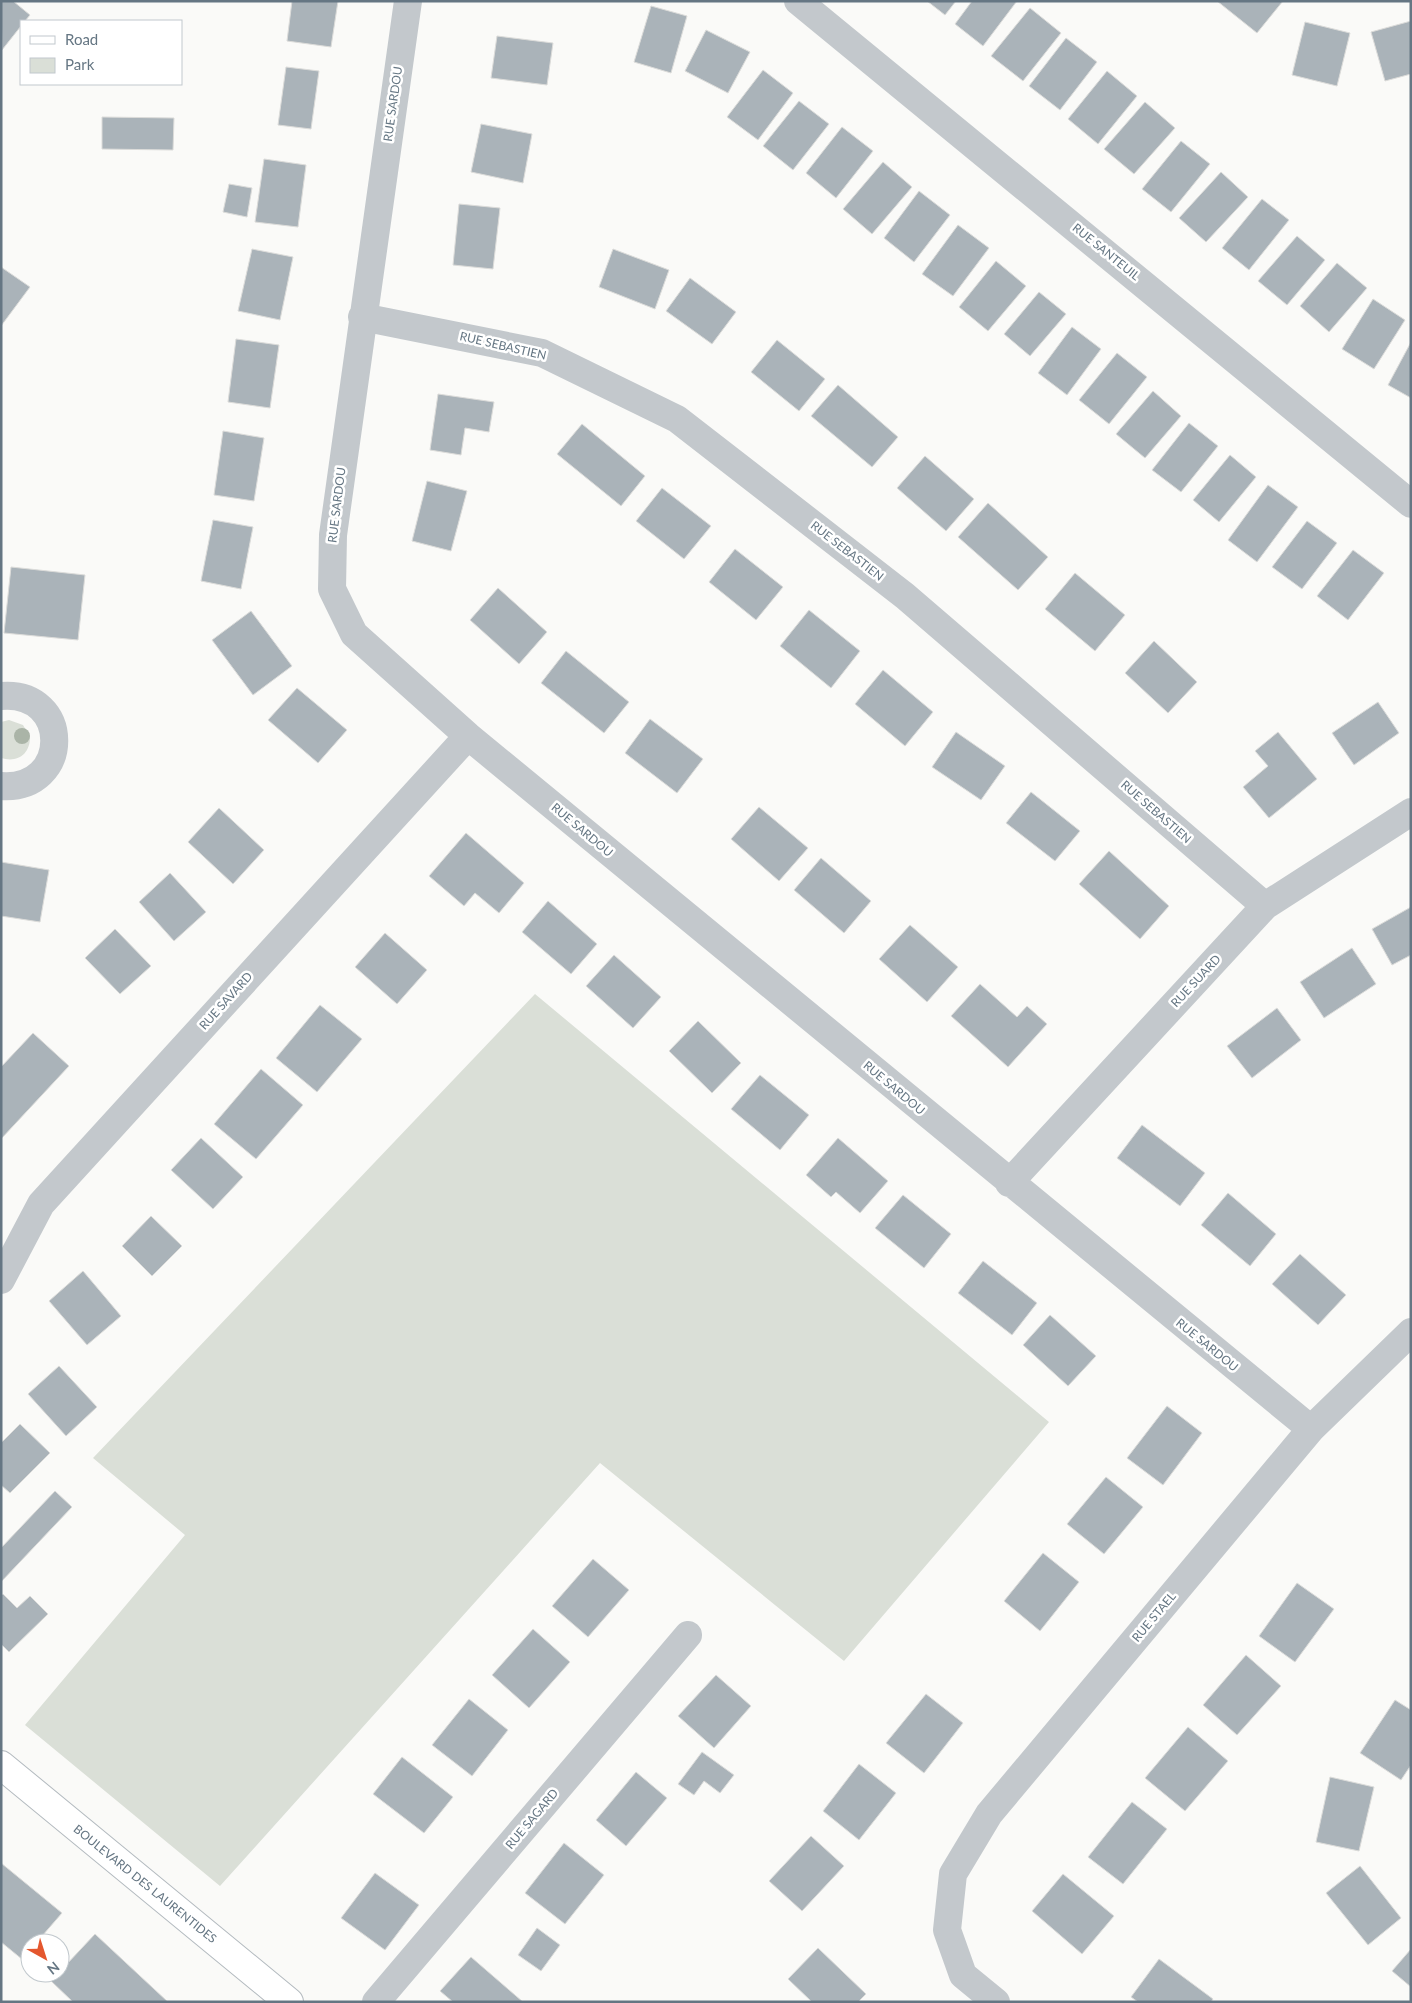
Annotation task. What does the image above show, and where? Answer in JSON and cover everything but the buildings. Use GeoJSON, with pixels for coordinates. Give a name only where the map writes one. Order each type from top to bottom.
{"type":"FeatureCollection","features":[{"type":"Feature","properties":{"kind":"main road","name":"BOULEVARD DES LAURENTIDES"},"geometry":{"type":"LineString","coordinates":[[1,1765],[289,2002]]}},
{"type":"Feature","properties":{"kind":"street","name":"RUE SARDOU"},"geometry":{"type":"LineString","coordinates":[[408,1],[362,317],[333,535],[332,589],[354,634],[468,736],[1310,1429]]}},
{"type":"Feature","properties":{"kind":"street","name":"RUE SANTEUIL"},"geometry":{"type":"LineString","coordinates":[[798,1],[1411,504]]}},
{"type":"Feature","properties":{"kind":"street","name":"RUE SEBASTIEN"},"geometry":{"type":"LineString","coordinates":[[362,317],[542,353],[677,419],[905,596],[1266,906]]}},
{"type":"Feature","properties":{"kind":"street"},"geometry":{"type":"LineString","coordinates":[[1,696],[18,696],[35,702],[52,723],[55,741],[51,758],[41,773],[26,783],[1,786]]}},
{"type":"Feature","properties":{"kind":"street","name":"RUE SAVARD"},"geometry":{"type":"LineString","coordinates":[[3,1270],[40,1204],[468,736]]}},
{"type":"Feature","properties":{"kind":"street","name":"RUE SUARD"},"geometry":{"type":"LineString","coordinates":[[1009,1183],[1266,906],[1411,812]]}},
{"type":"Feature","properties":{"kind":"street","name":"RUE STAEL"},"geometry":{"type":"LineString","coordinates":[[996,2002],[963,1975],[947,1930],[953,1874],[989,1814],[1310,1429],[1411,1332]]}},
{"type":"Feature","properties":{"kind":"street","name":"RUE SAGARD"},"geometry":{"type":"LineString","coordinates":[[376,2002],[688,1634]]}},
{"type":"Feature","properties":{"kind":"green space"},"geometry":{"type":"Polygon","coordinates":[[[9,720],[23,725],[30,737],[28,748],[22,756],[13,759],[1,758],[1,722],[9,720]]]}},
{"type":"Feature","properties":{"kind":"green space"},"geometry":{"type":"Polygon","coordinates":[[[535,994],[1049,1422],[844,1661],[600,1463],[220,1886],[25,1725],[185,1535],[93,1458],[535,994]]]}}]}
